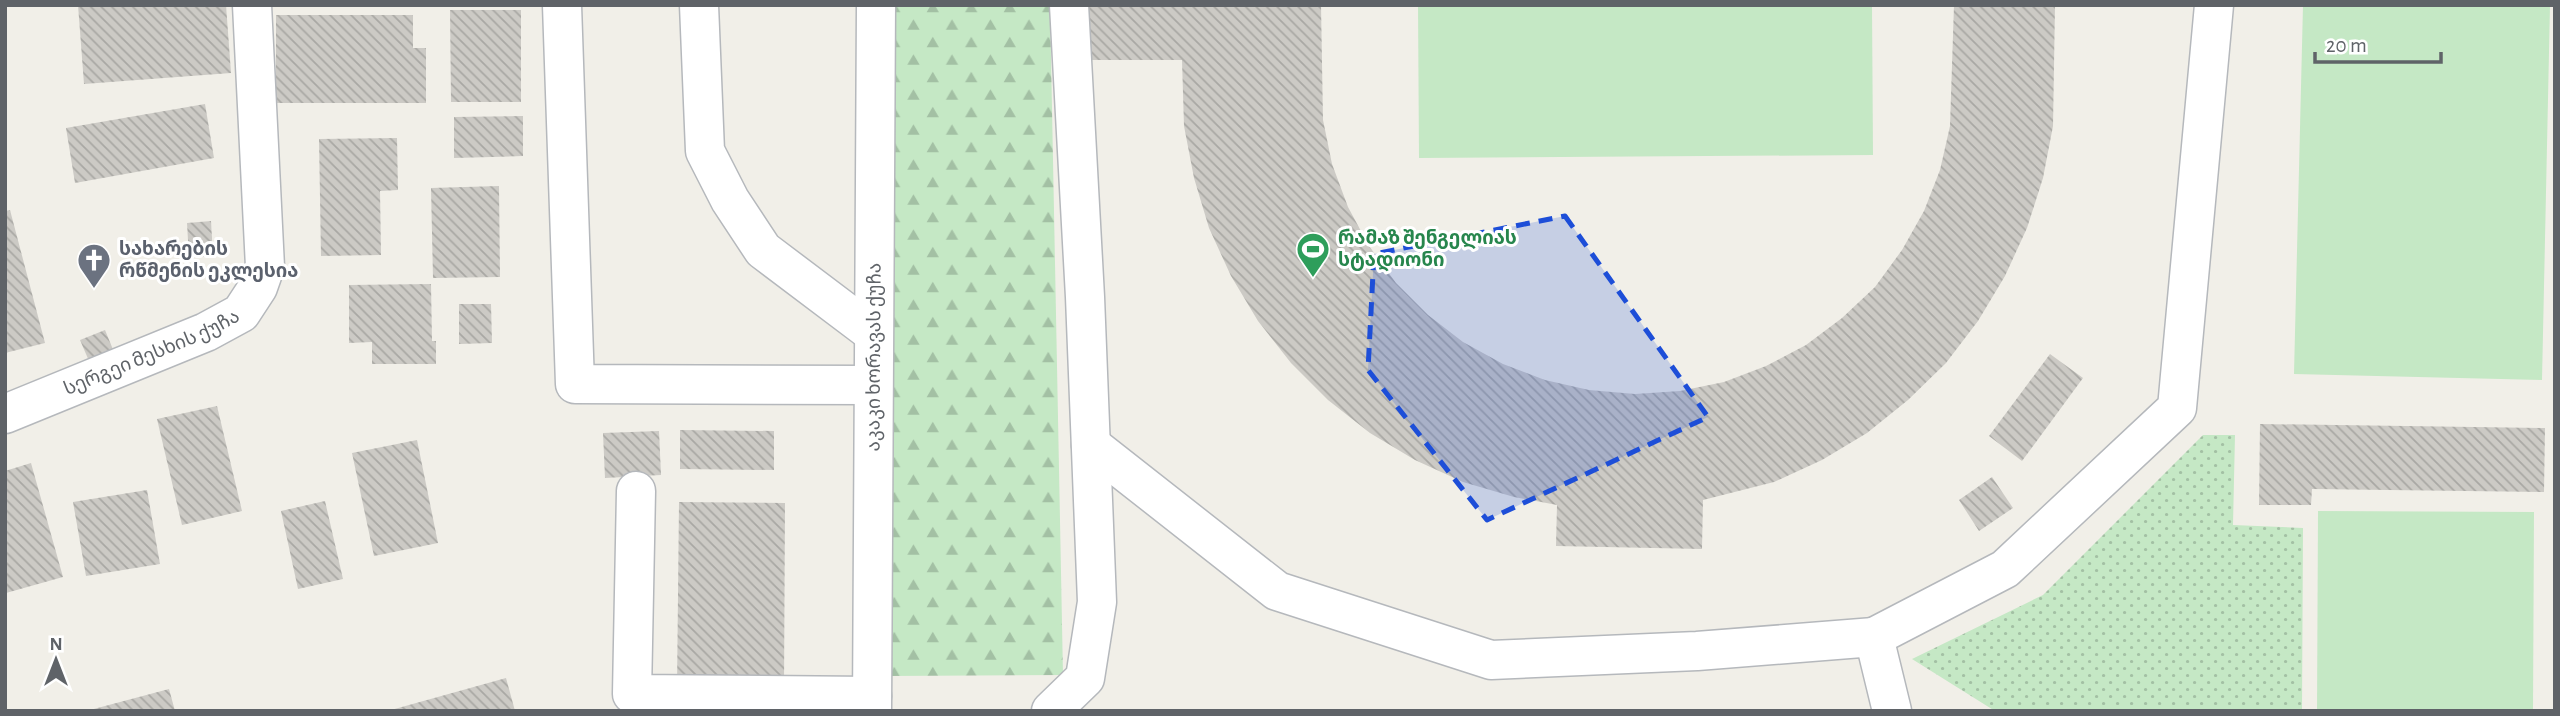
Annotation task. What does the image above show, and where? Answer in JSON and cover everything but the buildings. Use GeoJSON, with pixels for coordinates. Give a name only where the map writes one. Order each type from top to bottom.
{"type":"FeatureCollection","features":[{"type":"Feature","properties":{"kind":"street","name":"სერგეი მესხის ქუჩა"},"geometry":{"type":"LineString","coordinates":[[5,414],[206,332],[241,313],[258,288],[264,267],[252,5]]}},
{"type":"Feature","properties":{"kind":"street"},"geometry":{"type":"LineString","coordinates":[[562,5],[575,384],[873,385]]}},
{"type":"Feature","properties":{"kind":"street"},"geometry":{"type":"LineString","coordinates":[[699,5],[705,151],[730,200],[763,250],[873,333]]}},
{"type":"Feature","properties":{"kind":"street","name":"აკაკი ხორავას ქუჩა"},"geometry":{"type":"LineString","coordinates":[[872,703],[876,5]]}},
{"type":"Feature","properties":{"kind":"street"},"geometry":{"type":"LineString","coordinates":[[1051,711],[1085,678],[1097,602],[1069,5]]}},
{"type":"Feature","properties":{"kind":"street"},"geometry":{"type":"LineString","coordinates":[[1091,445],[1277,591],[1491,660],[1697,651],[1874,637],[2005,569],[2178,408],[2214,5]]}},
{"type":"Feature","properties":{"kind":"street"},"geometry":{"type":"LineString","coordinates":[[636,491],[632,694],[872,703]]}},
{"type":"Feature","properties":{"kind":"street"},"geometry":{"type":"LineString","coordinates":[[1874,637],[1892,711]]}},
{"type":"Feature","properties":{"kind":"highlighted area"},"geometry":{"type":"Polygon","coordinates":[[[1565,216],[1708,417],[1487,520],[1368,370],[1374,254],[1565,216]]]}},
{"type":"Feature","properties":{"kind":"green space"},"geometry":{"type":"Polygon","coordinates":[[[876,5],[1050,5],[1063,675],[888,676],[876,5]]]}},
{"type":"Feature","properties":{"kind":"green space"},"geometry":{"type":"Polygon","coordinates":[[[1418,5],[1872,5],[1873,155],[1419,158],[1418,5]]]}},
{"type":"Feature","properties":{"kind":"green space"},"geometry":{"type":"Polygon","coordinates":[[[2303,5],[2550,5],[2542,380],[2294,374],[2303,5]]]}},
{"type":"Feature","properties":{"kind":"green space"},"geometry":{"type":"Polygon","coordinates":[[[2203,435],[2235,435],[2233,525],[2303,528],[2302,711],[1995,711],[1912,659],[2043,595],[2203,435]]]}},
{"type":"Feature","properties":{"kind":"green space"},"geometry":{"type":"Polygon","coordinates":[[[2318,511],[2534,512],[2533,711],[2317,711],[2318,511]]]}},
{"type":"Feature","properties":{"kind":"place","name":"რამაზ შენგელიას სტადიონი"},"geometry":{"type":"Point","coordinates":[1313,279]}},
{"type":"Feature","properties":{"kind":"place","name":"სახარების რწმენის ეკლესია"},"geometry":{"type":"Point","coordinates":[94,290]}}]}
